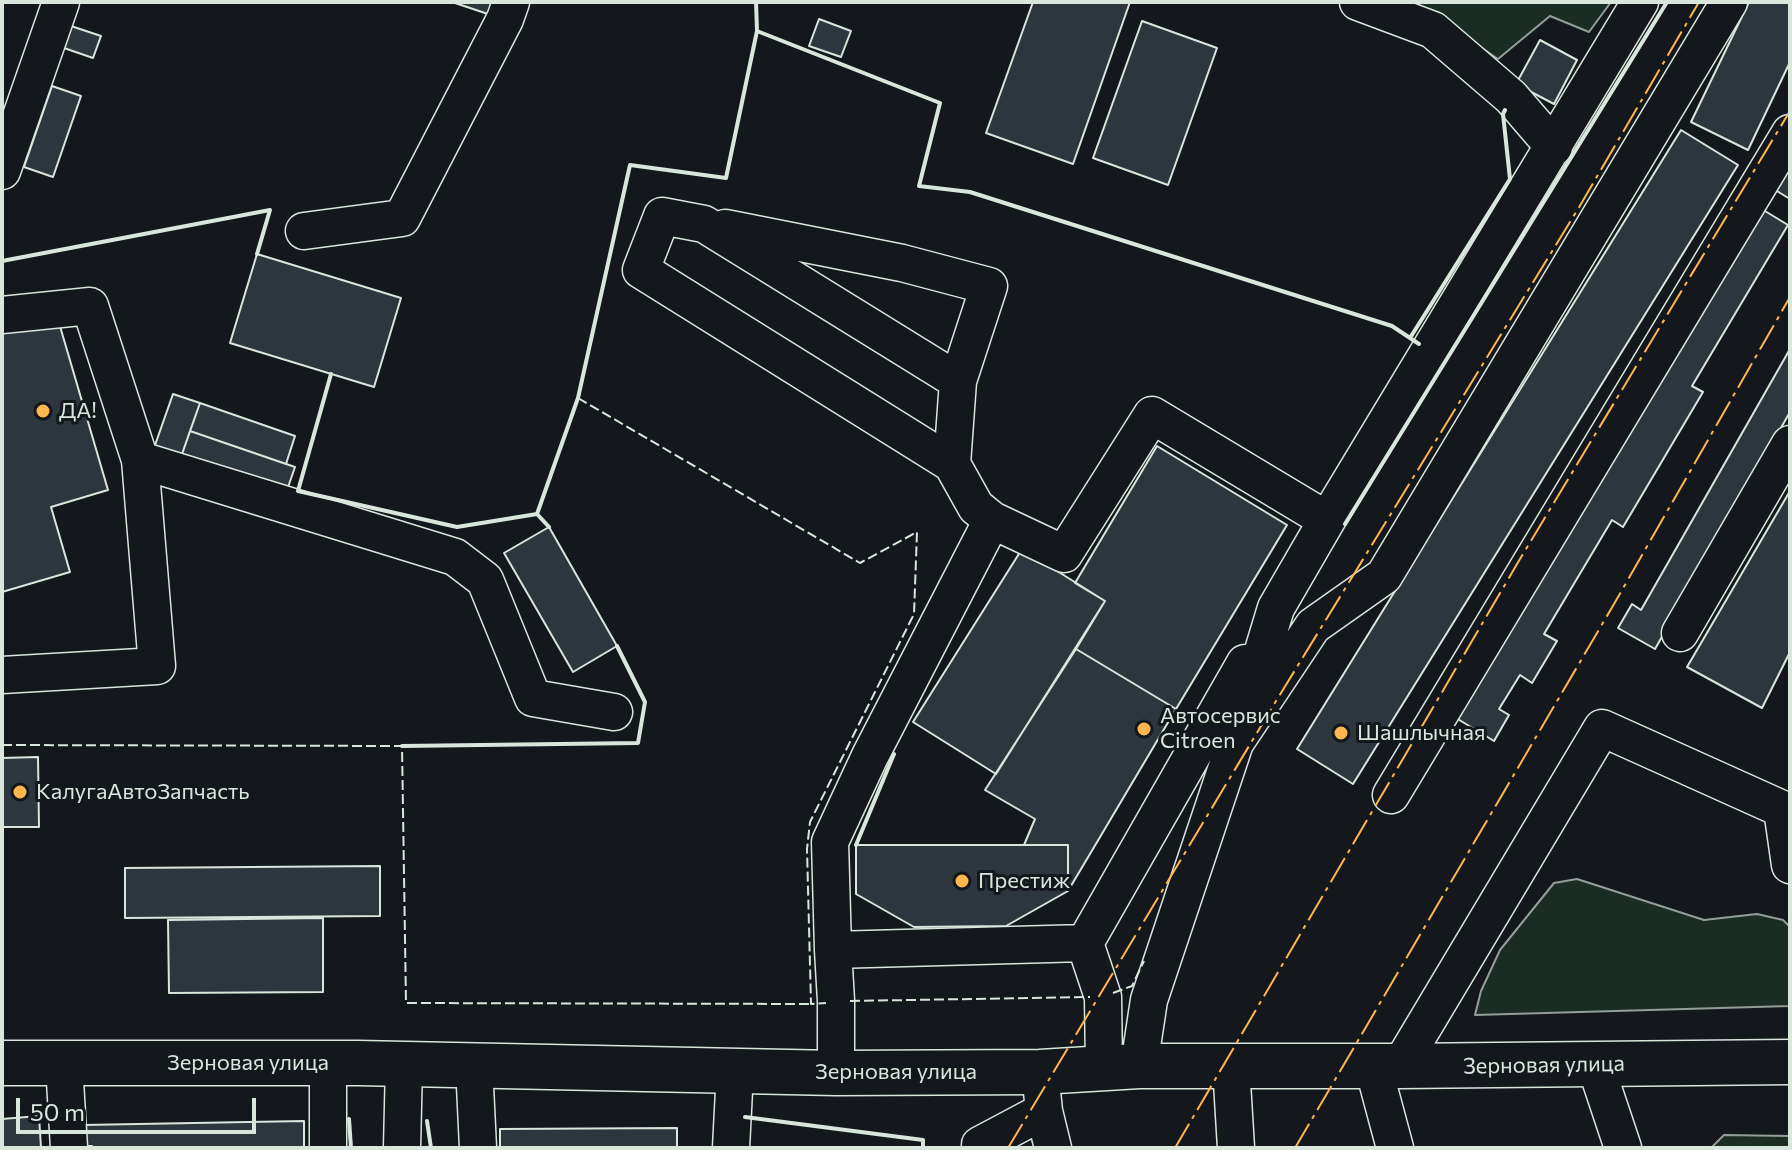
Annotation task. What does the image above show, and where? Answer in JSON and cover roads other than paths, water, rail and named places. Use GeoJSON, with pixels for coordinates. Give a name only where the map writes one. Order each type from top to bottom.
{"type":"FeatureCollection","features":[{"type":"Feature","properties":{"kind":"main road","name":"Зерновая улица"},"geometry":{"type":"LineString","coordinates":[[2,1063],[328,1063],[836,1073],[1042,1091],[1122,1067],[1790,1062]]}},
{"type":"Feature","properties":{"kind":"lane"},"geometry":{"type":"LineString","coordinates":[[2,171],[61,2]]}},
{"type":"Feature","properties":{"kind":"lane"},"geometry":{"type":"LineString","coordinates":[[304,231],[402,218],[511,2]]}},
{"type":"Feature","properties":{"kind":"lane"},"geometry":{"type":"LineString","coordinates":[[1358,2],[1433,30],[1511,97],[1554,147]]}},
{"type":"Feature","properties":{"kind":"lane"},"geometry":{"type":"LineString","coordinates":[[1122,1067],[1085,943],[1327,520],[1640,2]]}},
{"type":"Feature","properties":{"kind":"lane"},"geometry":{"type":"LineString","coordinates":[[1235,743],[1313,626],[1384,576],[1729,2]]}},
{"type":"Feature","properties":{"kind":"lane"},"geometry":{"type":"LineString","coordinates":[[1391,795],[1790,133]]}},
{"type":"Feature","properties":{"kind":"lane"},"geometry":{"type":"LineString","coordinates":[[952,464],[958,381],[989,286],[902,263],[662,216],[641,270],[952,464],[976,507],[992,520],[1064,554],[1152,415],[1327,520]]}},
{"type":"Feature","properties":{"kind":"lane"},"geometry":{"type":"LineString","coordinates":[[704,224],[958,381]]}},
{"type":"Feature","properties":{"kind":"lane"},"geometry":{"type":"LineString","coordinates":[[2,315],[90,306],[140,460],[157,666],[2,675]]}},
{"type":"Feature","properties":{"kind":"lane"},"geometry":{"type":"LineString","coordinates":[[1680,633],[1790,444]]}},
{"type":"Feature","properties":{"kind":"lane"},"geometry":{"type":"LineString","coordinates":[[140,460],[455,557],[485,580],[533,698],[614,712]]}},
{"type":"Feature","properties":{"kind":"lane"},"geometry":{"type":"LineString","coordinates":[[836,1073],[830,842],[870,756],[992,520]]}},
{"type":"Feature","properties":{"kind":"lane"},"geometry":{"type":"LineString","coordinates":[[1122,1067],[1149,1000],[1235,743],[1276,608]]}},
{"type":"Feature","properties":{"kind":"lane"},"geometry":{"type":"LineString","coordinates":[[1395,1148],[1386,1066],[1602,728],[1782,809],[1790,865]]}},
{"type":"Feature","properties":{"kind":"lane"},"geometry":{"type":"LineString","coordinates":[[833,950],[1085,943]]}},
{"type":"Feature","properties":{"kind":"lane"},"geometry":{"type":"LineString","coordinates":[[328,1063],[328,1148]]}},
{"type":"Feature","properties":{"kind":"lane"},"geometry":{"type":"LineString","coordinates":[[64,1064],[69,1148]]}},
{"type":"Feature","properties":{"kind":"lane"},"geometry":{"type":"LineString","coordinates":[[402,1148],[404,1064]]}},
{"type":"Feature","properties":{"kind":"lane"},"geometry":{"type":"LineString","coordinates":[[1595,1064],[1623,1148]]}},
{"type":"Feature","properties":{"kind":"lane"},"geometry":{"type":"LineString","coordinates":[[474,1065],[478,1148]]}},
{"type":"Feature","properties":{"kind":"lane"},"geometry":{"type":"LineString","coordinates":[[1231,1066],[1236,1148]]}},
{"type":"Feature","properties":{"kind":"lane"},"geometry":{"type":"LineString","coordinates":[[731,1148],[735,1071]]}},
{"type":"Feature","properties":{"kind":"lane"},"geometry":{"type":"LineString","coordinates":[[980,1148],[1042,1091]]}},
{"type":"Feature","properties":{"kind":"lane"},"geometry":{"type":"LineString","coordinates":[[1042,1091],[1053,1148]]}},
{"type":"Feature","properties":{"kind":"place","name":"ДА!"},"geometry":{"type":"Point","coordinates":[43,411]}},
{"type":"Feature","properties":{"kind":"place","name":"Автосервис Citroen"},"geometry":{"type":"Point","coordinates":[1144,729]}},
{"type":"Feature","properties":{"kind":"place","name":"Шашлычная"},"geometry":{"type":"Point","coordinates":[1341,733]}},
{"type":"Feature","properties":{"kind":"place","name":"КалугаАвтоЗапчасть"},"geometry":{"type":"Point","coordinates":[20,792]}},
{"type":"Feature","properties":{"kind":"place","name":"Престиж"},"geometry":{"type":"Point","coordinates":[962,881]}}]}
